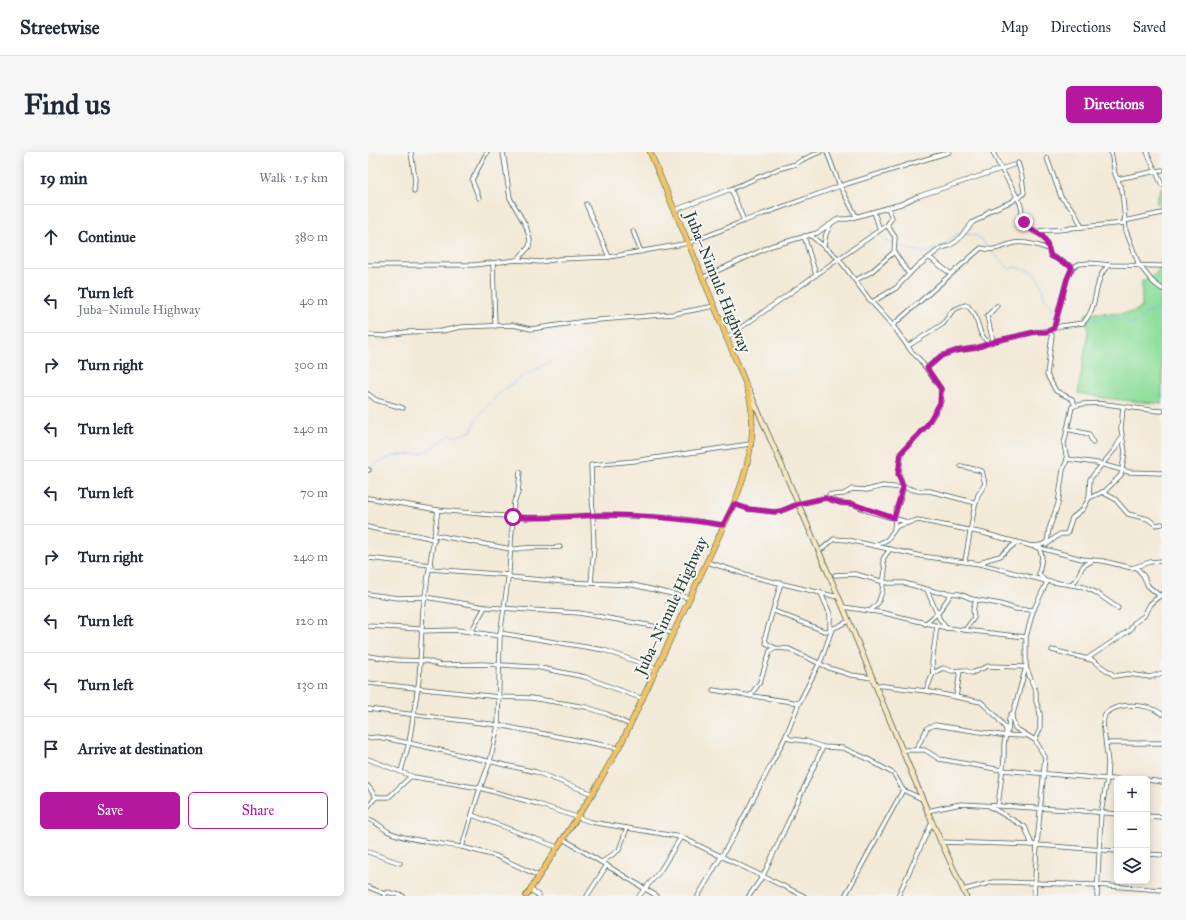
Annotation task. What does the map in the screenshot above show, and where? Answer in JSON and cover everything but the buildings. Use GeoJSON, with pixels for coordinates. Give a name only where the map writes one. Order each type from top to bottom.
{"type":"FeatureCollection","features":[{"type":"Feature","properties":{"kind":"main road","name":"Juba–Nimule Highway"},"geometry":{"type":"LineString","coordinates":[[526,896],[593,794],[643,699],[734,504],[743,482],[750,444],[752,423],[751,405],[744,379],[734,358],[704,277],[650,152]]}},
{"type":"Feature","properties":{"kind":"main road"},"geometry":{"type":"LineString","coordinates":[[744,379],[849,621],[940,842],[966,896]]}},
{"type":"Feature","properties":{"kind":"street"},"geometry":{"type":"LineString","coordinates":[[411,152],[415,179],[414,190]]}},
{"type":"Feature","properties":{"kind":"street"},"geometry":{"type":"LineString","coordinates":[[479,198],[472,180],[487,152]]}},
{"type":"Feature","properties":{"kind":"street"},"geometry":{"type":"LineString","coordinates":[[503,152],[510,198],[526,226],[530,240],[529,247],[517,260]]}},
{"type":"Feature","properties":{"kind":"street"},"geometry":{"type":"LineString","coordinates":[[675,210],[778,169],[796,164],[820,152]]}},
{"type":"Feature","properties":{"kind":"street"},"geometry":{"type":"LineString","coordinates":[[826,152],[840,186],[856,216]]}},
{"type":"Feature","properties":{"kind":"street"},"geometry":{"type":"LineString","coordinates":[[934,152],[936,157]]}},
{"type":"Feature","properties":{"kind":"street"},"geometry":{"type":"LineString","coordinates":[[368,265],[473,265],[517,260],[540,262],[560,258],[609,257],[689,243],[744,220],[840,186],[949,152]]}},
{"type":"Feature","properties":{"kind":"street"},"geometry":{"type":"LineString","coordinates":[[992,152],[1000,169],[1018,198],[1022,208],[1024,222],[1034,232],[1043,236],[1047,242],[1051,256],[1072,267]]}},
{"type":"Feature","properties":{"kind":"street"},"geometry":{"type":"LineString","coordinates":[[1111,152],[1117,179],[1122,190],[1124,222],[1140,265],[1153,282],[1162,289]]}},
{"type":"Feature","properties":{"kind":"street"},"geometry":{"type":"LineString","coordinates":[[1147,152],[1162,186]]}},
{"type":"Feature","properties":{"kind":"street"},"geometry":{"type":"LineString","coordinates":[[1047,158],[1061,197],[1074,210],[1082,227]]}},
{"type":"Feature","properties":{"kind":"street"},"geometry":{"type":"LineString","coordinates":[[872,302],[892,292],[909,274],[941,248],[949,246],[957,241],[973,222],[982,218],[989,211],[1013,201],[1024,193],[1018,163]]}},
{"type":"Feature","properties":{"kind":"street"},"geometry":{"type":"LineString","coordinates":[[704,277],[771,246],[823,230],[838,219],[848,219],[888,208],[1013,165]]}},
{"type":"Feature","properties":{"kind":"street"},"geometry":{"type":"LineString","coordinates":[[1117,179],[1162,170]]}},
{"type":"Feature","properties":{"kind":"street"},"geometry":{"type":"LineString","coordinates":[[731,189],[744,220]]}},
{"type":"Feature","properties":{"kind":"street"},"geometry":{"type":"LineString","coordinates":[[586,204],[609,257]]}},
{"type":"Feature","properties":{"kind":"street"},"geometry":{"type":"LineString","coordinates":[[726,338],[887,225],[892,218],[888,208]]}},
{"type":"Feature","properties":{"kind":"street"},"geometry":{"type":"LineString","coordinates":[[874,212],[880,230]]}},
{"type":"Feature","properties":{"kind":"street"},"geometry":{"type":"LineString","coordinates":[[1034,232],[1041,230],[1055,231],[1124,222],[1162,213]]}},
{"type":"Feature","properties":{"kind":"street"},"geometry":{"type":"LineString","coordinates":[[824,245],[826,234],[832,223]]}},
{"type":"Feature","properties":{"kind":"street"},"geometry":{"type":"LineString","coordinates":[[887,225],[895,237],[894,252],[909,274]]}},
{"type":"Feature","properties":{"kind":"street"},"geometry":{"type":"LineString","coordinates":[[633,231],[641,252]]}},
{"type":"Feature","properties":{"kind":"street"},"geometry":{"type":"LineString","coordinates":[[810,235],[824,245],[839,259],[872,302],[893,325],[908,346],[927,368],[941,389],[940,403],[927,425],[901,453],[898,474],[903,488],[894,518],[894,529]]}},
{"type":"Feature","properties":{"kind":"street"},"geometry":{"type":"LineString","coordinates":[[804,236],[816,275]]}},
{"type":"Feature","properties":{"kind":"street"},"geometry":{"type":"LineString","coordinates":[[893,325],[981,248],[988,250],[1001,248],[1013,243],[1027,242],[1048,249]]}},
{"type":"Feature","properties":{"kind":"street"},"geometry":{"type":"LineString","coordinates":[[856,280],[870,272],[894,252]]}},
{"type":"Feature","properties":{"kind":"street"},"geometry":{"type":"LineString","coordinates":[[930,258],[950,274]]}},
{"type":"Feature","properties":{"kind":"street"},"geometry":{"type":"LineString","coordinates":[[493,262],[495,326]]}},
{"type":"Feature","properties":{"kind":"street"},"geometry":{"type":"LineString","coordinates":[[1054,328],[1067,279],[1072,267],[1088,262],[1109,265],[1162,266]]}},
{"type":"Feature","properties":{"kind":"street"},"geometry":{"type":"LineString","coordinates":[[927,368],[944,354],[976,348],[988,343],[1035,332],[1047,332],[1061,326],[1081,324],[1088,318],[1094,306],[1101,273],[1109,265]]}},
{"type":"Feature","properties":{"kind":"street"},"geometry":{"type":"LineString","coordinates":[[908,346],[943,324],[953,310],[964,305],[968,306],[975,315],[981,334],[988,343]]}},
{"type":"Feature","properties":{"kind":"street"},"geometry":{"type":"LineString","coordinates":[[368,335],[384,336],[406,332],[442,331],[461,327],[513,325],[530,329],[586,321],[673,314],[715,306]]}},
{"type":"Feature","properties":{"kind":"street"},"geometry":{"type":"LineString","coordinates":[[993,342],[987,314],[995,311],[997,306]]}},
{"type":"Feature","properties":{"kind":"street"},"geometry":{"type":"LineString","coordinates":[[1047,332],[1051,334],[1052,338],[1047,375],[1056,391],[1072,399],[1075,405]]}},
{"type":"Feature","properties":{"kind":"street"},"geometry":{"type":"LineString","coordinates":[[368,394],[376,400],[403,408]]}},
{"type":"Feature","properties":{"kind":"street"},"geometry":{"type":"LineString","coordinates":[[1031,577],[1038,572],[1046,546],[1049,529],[1058,504],[1067,459],[1064,444],[1070,410],[1075,405],[1095,402],[1123,407],[1162,410]]}},
{"type":"Feature","properties":{"kind":"street"},"geometry":{"type":"LineString","coordinates":[[1089,498],[1102,492],[1118,480],[1122,470],[1125,452],[1121,425],[1123,407]]}},
{"type":"Feature","properties":{"kind":"street"},"geometry":{"type":"LineString","coordinates":[[1067,429],[1089,434],[1094,443]]}},
{"type":"Feature","properties":{"kind":"street"},"geometry":{"type":"LineString","coordinates":[[875,546],[887,540],[894,529],[901,524],[918,520],[1039,548],[1046,546],[1060,534],[1067,534],[1072,518],[1083,509],[1089,498],[1089,482],[1115,449],[1122,437]]}},
{"type":"Feature","properties":{"kind":"street"},"geometry":{"type":"LineString","coordinates":[[591,582],[594,548],[591,465],[634,461],[750,444]]}},
{"type":"Feature","properties":{"kind":"street"},"geometry":{"type":"LineString","coordinates":[[1067,459],[1102,464],[1122,470],[1162,473]]}},
{"type":"Feature","properties":{"kind":"street"},"geometry":{"type":"LineString","coordinates":[[961,466],[980,470],[983,473],[985,484],[976,503],[965,561]]}},
{"type":"Feature","properties":{"kind":"street"},"geometry":{"type":"LineString","coordinates":[[462,847],[480,788],[490,762],[498,725],[500,634],[509,576],[514,502],[518,493],[520,472]]}},
{"type":"Feature","properties":{"kind":"street"},"geometry":{"type":"LineString","coordinates":[[829,496],[844,494],[852,489],[867,490],[883,486],[918,491],[930,491],[976,503]]}},
{"type":"Feature","properties":{"kind":"street"},"geometry":{"type":"LineString","coordinates":[[1102,492],[1115,499],[1128,514],[1148,519],[1156,525],[1162,524]]}},
{"type":"Feature","properties":{"kind":"street"},"geometry":{"type":"LineString","coordinates":[[368,498],[438,510],[513,517],[557,518],[592,516],[676,518],[723,525]]}},
{"type":"Feature","properties":{"kind":"street"},"geometry":{"type":"LineString","coordinates":[[734,504],[748,509],[775,512],[798,504],[825,498],[840,503],[853,504],[908,522]]}},
{"type":"Feature","properties":{"kind":"street"},"geometry":{"type":"LineString","coordinates":[[401,771],[414,714],[418,688],[421,661],[421,630],[438,510]]}},
{"type":"Feature","properties":{"kind":"street"},"geometry":{"type":"LineString","coordinates":[[368,527],[385,532],[415,533],[511,550],[524,547],[544,549],[560,547]]}},
{"type":"Feature","properties":{"kind":"street"},"geometry":{"type":"LineString","coordinates":[[822,549],[834,539],[848,540],[921,556],[965,561],[1046,582],[1070,584],[1095,592],[1118,608]]}},
{"type":"Feature","properties":{"kind":"street"},"geometry":{"type":"LineString","coordinates":[[980,564],[986,560],[1000,556],[1018,542]]}},
{"type":"Feature","properties":{"kind":"street"},"geometry":{"type":"LineString","coordinates":[[1032,546],[1046,546],[1082,559],[1137,568],[1150,562],[1162,561]]}},
{"type":"Feature","properties":{"kind":"street"},"geometry":{"type":"LineString","coordinates":[[1039,548],[1042,556]]}},
{"type":"Feature","properties":{"kind":"street"},"geometry":{"type":"LineString","coordinates":[[870,611],[881,596],[885,570],[883,559],[890,549]]}},
{"type":"Feature","properties":{"kind":"street"},"geometry":{"type":"LineString","coordinates":[[368,558],[431,567],[565,582],[633,585],[690,598]]}},
{"type":"Feature","properties":{"kind":"street"},"geometry":{"type":"LineString","coordinates":[[1070,584],[1076,580],[1083,566],[1093,560]]}},
{"type":"Feature","properties":{"kind":"street"},"geometry":{"type":"LineString","coordinates":[[707,562],[754,577],[838,597]]}},
{"type":"Feature","properties":{"kind":"street"},"geometry":{"type":"LineString","coordinates":[[1088,658],[1130,630],[1134,623],[1144,616],[1150,604],[1161,595],[1148,586],[1143,575],[1137,568]]}},
{"type":"Feature","properties":{"kind":"street"},"geometry":{"type":"LineString","coordinates":[[1038,572],[1046,582]]}},
{"type":"Feature","properties":{"kind":"street"},"geometry":{"type":"LineString","coordinates":[[835,576],[855,574],[883,582],[904,583],[927,590],[960,594],[976,600],[1000,604],[1016,609],[1034,610]]}},
{"type":"Feature","properties":{"kind":"street"},"geometry":{"type":"LineString","coordinates":[[998,805],[1004,759],[1004,744],[1009,719],[1026,667],[1026,637],[1034,610],[1046,582]]}},
{"type":"Feature","properties":{"kind":"street"},"geometry":{"type":"LineString","coordinates":[[768,656],[765,636],[774,611],[781,583]]}},
{"type":"Feature","properties":{"kind":"street"},"geometry":{"type":"LineString","coordinates":[[927,590],[946,628]]}},
{"type":"Feature","properties":{"kind":"street"},"geometry":{"type":"LineString","coordinates":[[698,896],[723,856],[786,736],[799,703],[825,650],[830,631],[830,614],[821,593]]}},
{"type":"Feature","properties":{"kind":"street"},"geometry":{"type":"LineString","coordinates":[[368,594],[398,598],[425,597],[504,608],[579,613],[653,626],[673,634]]}},
{"type":"Feature","properties":{"kind":"street"},"geometry":{"type":"LineString","coordinates":[[925,624],[938,614],[951,594]]}},
{"type":"Feature","properties":{"kind":"street"},"geometry":{"type":"LineString","coordinates":[[965,630],[974,618],[972,610],[976,600]]}},
{"type":"Feature","properties":{"kind":"street"},"geometry":{"type":"LineString","coordinates":[[471,632],[486,606]]}},
{"type":"Feature","properties":{"kind":"street"},"geometry":{"type":"LineString","coordinates":[[843,607],[870,611],[946,628],[1026,637]]}},
{"type":"Feature","properties":{"kind":"street"},"geometry":{"type":"LineString","coordinates":[[774,611],[824,631],[830,631],[834,627],[849,621]]}},
{"type":"Feature","properties":{"kind":"street"},"geometry":{"type":"LineString","coordinates":[[368,626],[500,634],[604,650],[657,669]]}},
{"type":"Feature","properties":{"kind":"street"},"geometry":{"type":"LineString","coordinates":[[926,691],[933,673],[932,662],[937,626]]}},
{"type":"Feature","properties":{"kind":"street"},"geometry":{"type":"LineString","coordinates":[[766,643],[775,648],[789,649],[818,663],[851,675],[873,678]]}},
{"type":"Feature","properties":{"kind":"street"},"geometry":{"type":"LineString","coordinates":[[750,696],[758,686],[770,651],[775,648]]}},
{"type":"Feature","properties":{"kind":"street"},"geometry":{"type":"LineString","coordinates":[[1052,650],[1088,658],[1115,676],[1128,674],[1150,677],[1162,674]]}},
{"type":"Feature","properties":{"kind":"street"},"geometry":{"type":"LineString","coordinates":[[368,656],[448,665],[500,664],[559,670],[585,677],[643,699]]}},
{"type":"Feature","properties":{"kind":"street"},"geometry":{"type":"LineString","coordinates":[[933,673],[943,668],[952,671],[974,673],[982,667],[1026,667]]}},
{"type":"Feature","properties":{"kind":"street"},"geometry":{"type":"LineString","coordinates":[[1026,667],[1036,692],[1036,701],[1040,712],[1040,729],[1035,740]]}},
{"type":"Feature","properties":{"kind":"street"},"geometry":{"type":"LineString","coordinates":[[956,697],[960,671]]}},
{"type":"Feature","properties":{"kind":"street"},"geometry":{"type":"LineString","coordinates":[[368,683],[499,697],[531,698],[586,707],[607,714],[630,725]]}},
{"type":"Feature","properties":{"kind":"street"},"geometry":{"type":"LineString","coordinates":[[876,685],[926,691],[981,702],[1006,729],[1007,734]]}},
{"type":"Feature","properties":{"kind":"street"},"geometry":{"type":"LineString","coordinates":[[758,686],[761,698]]}},
{"type":"Feature","properties":{"kind":"street"},"geometry":{"type":"LineString","coordinates":[[713,690],[799,703]]}},
{"type":"Feature","properties":{"kind":"street"},"geometry":{"type":"LineString","coordinates":[[1097,896],[1098,850],[1101,813],[1107,779],[1108,763],[1103,716],[1109,710],[1118,706],[1139,706],[1151,708],[1162,714]]}},
{"type":"Feature","properties":{"kind":"street"},"geometry":{"type":"LineString","coordinates":[[368,709],[498,725],[618,748]]}},
{"type":"Feature","properties":{"kind":"street"},"geometry":{"type":"LineString","coordinates":[[1012,713],[1013,723],[1016,728],[1026,736],[1035,740],[1045,757],[1045,774],[1037,845],[1034,896]]}},
{"type":"Feature","properties":{"kind":"street"},"geometry":{"type":"LineString","coordinates":[[916,750],[926,728],[931,725],[1000,735],[1007,734],[1026,736]]}},
{"type":"Feature","properties":{"kind":"street"},"geometry":{"type":"LineString","coordinates":[[786,736],[790,739],[806,741],[823,747],[843,748],[878,764],[894,774],[902,790],[922,799]]}},
{"type":"Feature","properties":{"kind":"street"},"geometry":{"type":"LineString","coordinates":[[368,738],[378,737],[408,743],[536,772],[593,794]]}},
{"type":"Feature","properties":{"kind":"street"},"geometry":{"type":"LineString","coordinates":[[1106,743],[1162,743]]}},
{"type":"Feature","properties":{"kind":"street"},"geometry":{"type":"LineString","coordinates":[[748,896],[763,876],[823,747]]}},
{"type":"Feature","properties":{"kind":"street"},"geometry":{"type":"LineString","coordinates":[[902,750],[925,750],[939,759],[1002,770],[1114,779]]}},
{"type":"Feature","properties":{"kind":"street"},"geometry":{"type":"LineString","coordinates":[[368,759],[414,777],[480,788],[596,823],[681,837],[723,856],[796,894],[804,896]]}},
{"type":"Feature","properties":{"kind":"street"},"geometry":{"type":"LineString","coordinates":[[376,797],[389,797],[410,777],[414,777]]}},
{"type":"Feature","properties":{"kind":"street"},"geometry":{"type":"LineString","coordinates":[[1150,780],[1162,782]]}},
{"type":"Feature","properties":{"kind":"street"},"geometry":{"type":"LineString","coordinates":[[368,786],[376,797]]}},
{"type":"Feature","properties":{"kind":"street"},"geometry":{"type":"LineString","coordinates":[[845,896],[902,790]]}},
{"type":"Feature","properties":{"kind":"street"},"geometry":{"type":"LineString","coordinates":[[368,807],[376,797]]}},
{"type":"Feature","properties":{"kind":"street"},"geometry":{"type":"LineString","coordinates":[[928,811],[955,804],[998,805],[1114,814]]}},
{"type":"Feature","properties":{"kind":"street"},"geometry":{"type":"LineString","coordinates":[[988,805],[1025,827],[1032,845]]}},
{"type":"Feature","properties":{"kind":"street"},"geometry":{"type":"LineString","coordinates":[[472,815],[557,848]]}},
{"type":"Feature","properties":{"kind":"street"},"geometry":{"type":"LineString","coordinates":[[1150,816],[1162,817]]}},
{"type":"Feature","properties":{"kind":"street"},"geometry":{"type":"LineString","coordinates":[[368,819],[374,821],[389,832],[430,842],[462,847],[496,856],[539,876]]}},
{"type":"Feature","properties":{"kind":"street"},"geometry":{"type":"LineString","coordinates":[[898,896],[932,822]]}},
{"type":"Feature","properties":{"kind":"street"},"geometry":{"type":"LineString","coordinates":[[602,862],[619,850],[627,828]]}},
{"type":"Feature","properties":{"kind":"street"},"geometry":{"type":"LineString","coordinates":[[640,896],[644,888],[660,871],[681,837]]}},
{"type":"Feature","properties":{"kind":"street"},"geometry":{"type":"LineString","coordinates":[[563,839],[657,896]]}},
{"type":"Feature","properties":{"kind":"street"},"geometry":{"type":"LineString","coordinates":[[940,842],[1037,845],[1114,851]]}},
{"type":"Feature","properties":{"kind":"street"},"geometry":{"type":"LineString","coordinates":[[368,852],[400,863]]}},
{"type":"Feature","properties":{"kind":"street"},"geometry":{"type":"LineString","coordinates":[[1150,854],[1162,855]]}},
{"type":"Feature","properties":{"kind":"street"},"geometry":{"type":"LineString","coordinates":[[587,896],[607,865]]}},
{"type":"Feature","properties":{"kind":"street"},"geometry":{"type":"LineString","coordinates":[[963,890],[993,882],[1034,882],[1162,890]]}},
{"type":"Feature","properties":{"kind":"street"},"geometry":{"type":"LineString","coordinates":[[368,887],[384,895],[387,892],[403,896]]}},
{"type":"Feature","properties":{"kind":"street"},"geometry":{"type":"LineString","coordinates":[[530,889],[539,896]]}},
{"type":"Feature","properties":{"kind":"green space"},"geometry":{"type":"Polygon","coordinates":[[[1162,186],[1162,209],[1156,202],[1162,186]]]}},
{"type":"Feature","properties":{"kind":"green space"},"geometry":{"type":"Polygon","coordinates":[[[1162,259],[1162,404],[1104,398],[1078,393],[1088,332],[1085,314],[1129,313],[1142,307],[1142,281],[1156,274],[1162,259]]]}},
{"type":"Feature","properties":{"kind":"waterway"},"geometry":{"type":"LineString","coordinates":[[870,230],[874,233]]}},
{"type":"Feature","properties":{"kind":"waterway"},"geometry":{"type":"LineString","coordinates":[[877,234],[893,245]]}},
{"type":"Feature","properties":{"kind":"waterway"},"geometry":{"type":"LineString","coordinates":[[941,246],[957,234],[962,234]]}},
{"type":"Feature","properties":{"kind":"waterway"},"geometry":{"type":"LineString","coordinates":[[965,234],[979,237],[987,248]]}},
{"type":"Feature","properties":{"kind":"waterway"},"geometry":{"type":"LineString","coordinates":[[896,246],[925,253],[938,248]]}},
{"type":"Feature","properties":{"kind":"waterway"},"geometry":{"type":"LineString","coordinates":[[991,251],[1009,269],[1016,267],[1033,273],[1041,283],[1044,297],[1051,304],[1055,319]]}},
{"type":"Feature","properties":{"kind":"waterway"},"geometry":{"type":"LineString","coordinates":[[1085,322],[1109,317],[1120,319],[1131,324],[1138,323],[1145,313],[1162,308]]}},
{"type":"Feature","properties":{"kind":"waterway"},"geometry":{"type":"LineString","coordinates":[[1057,321],[1065,324]]}},
{"type":"Feature","properties":{"kind":"waterway"},"geometry":{"type":"LineString","coordinates":[[371,469],[377,463],[393,456],[424,453],[450,435],[457,436],[471,431],[477,419],[485,409],[505,389],[527,374],[551,362]]}},
{"type":"Feature","properties":{"kind":"route"},"geometry":{"type":"LineString","coordinates":[[513,517],[557,518],[606,515],[676,518],[723,525],[734,504],[748,509],[757,508],[775,512],[781,511],[787,507],[825,498],[840,503],[850,503],[868,511],[894,518],[903,487],[902,479],[898,474],[901,453],[927,425],[940,403],[941,389],[927,368],[945,354],[976,348],[988,343],[1025,334],[1040,331],[1047,332],[1054,328],[1066,282],[1072,267],[1051,256],[1047,242],[1043,236],[1032,231],[1024,222]]}}]}
